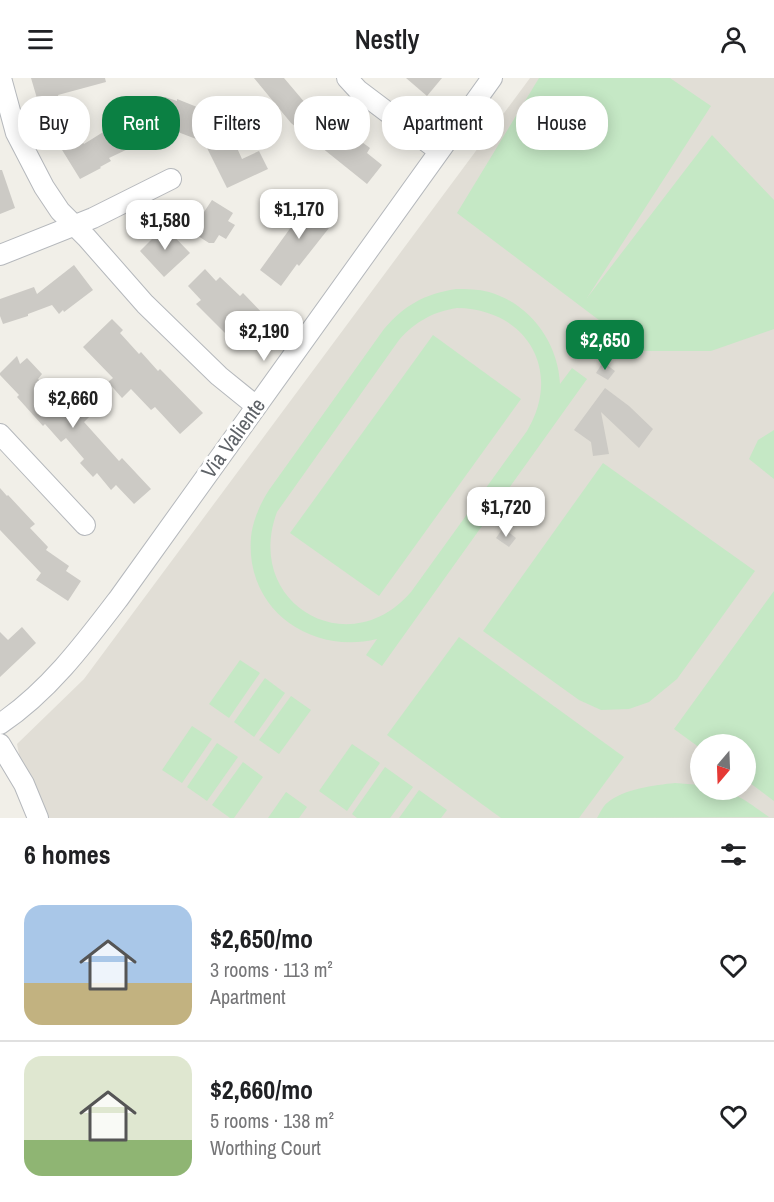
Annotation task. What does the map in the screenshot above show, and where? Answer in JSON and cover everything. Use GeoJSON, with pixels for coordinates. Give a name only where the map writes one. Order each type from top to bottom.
{"type":"FeatureCollection","features":[{"type":"Feature","properties":{"kind":"street"},"geometry":{"type":"LineString","coordinates":[[1,78],[16,133],[44,187],[60,211],[145,304],[219,376],[256,406]]}},
{"type":"Feature","properties":{"kind":"street"},"geometry":{"type":"LineString","coordinates":[[347,78],[358,90],[439,151]]}},
{"type":"Feature","properties":{"kind":"street","name":"Via Valiente"},"geometry":{"type":"LineString","coordinates":[[0,724],[29,701],[57,674],[89,638],[492,78]]}},
{"type":"Feature","properties":{"kind":"street"},"geometry":{"type":"LineString","coordinates":[[0,255],[93,218],[171,180]]}},
{"type":"Feature","properties":{"kind":"street"},"geometry":{"type":"LineString","coordinates":[[0,434],[85,525]]}},
{"type":"Feature","properties":{"kind":"street"},"geometry":{"type":"LineString","coordinates":[[0,744],[24,784],[38,818]]}},
{"type":"Feature","properties":{"kind":"shaded area"},"geometry":{"type":"Polygon","coordinates":[[[530,78],[774,78],[774,818],[45,818],[40,796],[20,759],[17,744],[84,679],[477,150],[504,150],[504,113],[516,97],[516,150],[608,150],[608,96],[517,96],[530,78]]]}},
{"type":"Feature","properties":{"kind":"green space"},"geometry":{"type":"Polygon","coordinates":[[[539,78],[670,78],[711,106],[587,298],[712,135],[774,200],[774,329],[711,351],[640,351],[457,213],[495,150],[504,150],[504,136],[516,116],[516,150],[608,150],[608,96],[528,96],[539,78]]]}},
{"type":"Feature","properties":{"kind":"green space"},"geometry":{"type":"Polygon","coordinates":[[[456,289],[485,291],[517,306],[529,315],[547,340],[554,354],[560,384],[572,368],[587,379],[382,666],[366,655],[377,639],[352,642],[328,640],[306,633],[287,621],[271,605],[259,586],[252,563],[252,531],[257,512],[269,490],[384,329],[400,313],[416,302],[434,294],[456,289]],[[457,308],[440,312],[425,318],[405,333],[277,512],[270,545],[275,573],[288,597],[308,614],[332,623],[359,623],[386,613],[411,592],[527,431],[537,409],[541,387],[539,366],[532,347],[503,319],[482,311],[457,308]]]}},
{"type":"Feature","properties":{"kind":"green space"},"geometry":{"type":"Polygon","coordinates":[[[433,335],[521,399],[379,596],[290,533],[433,335]]]}},
{"type":"Feature","properties":{"kind":"green space"},"geometry":{"type":"Polygon","coordinates":[[[774,430],[774,479],[749,459],[758,440],[774,430]]]}},
{"type":"Feature","properties":{"kind":"green space"},"geometry":{"type":"Polygon","coordinates":[[[603,463],[755,571],[677,679],[649,702],[629,709],[601,710],[579,700],[483,631],[603,463]]]}},
{"type":"Feature","properties":{"kind":"green space"},"geometry":{"type":"Polygon","coordinates":[[[774,591],[774,801],[756,788],[756,734],[690,734],[690,741],[674,729],[774,591]]]}},
{"type":"Feature","properties":{"kind":"green space"},"geometry":{"type":"Polygon","coordinates":[[[459,637],[624,757],[579,818],[501,818],[387,735],[459,637]]]}},
{"type":"Feature","properties":{"kind":"green space"},"geometry":{"type":"Polygon","coordinates":[[[240,660],[260,673],[229,718],[209,704],[240,660]]]}},
{"type":"Feature","properties":{"kind":"green space"},"geometry":{"type":"Polygon","coordinates":[[[265,678],[285,693],[254,737],[234,722],[265,678]]]}},
{"type":"Feature","properties":{"kind":"green space"},"geometry":{"type":"Polygon","coordinates":[[[291,696],[311,710],[279,754],[259,740],[291,696]]]}},
{"type":"Feature","properties":{"kind":"green space"},"geometry":{"type":"Polygon","coordinates":[[[192,726],[212,739],[182,783],[162,770],[192,726]]]}},
{"type":"Feature","properties":{"kind":"green space"},"geometry":{"type":"Polygon","coordinates":[[[217,743],[238,757],[207,801],[187,787],[217,743]]]}},
{"type":"Feature","properties":{"kind":"green space"},"geometry":{"type":"Polygon","coordinates":[[[352,744],[380,763],[347,811],[319,791],[352,744]]]}},
{"type":"Feature","properties":{"kind":"green space"},"geometry":{"type":"Polygon","coordinates":[[[243,762],[263,777],[234,818],[230,818],[212,805],[243,762]]]}},
{"type":"Feature","properties":{"kind":"green space"},"geometry":{"type":"Polygon","coordinates":[[[385,767],[413,787],[390,818],[357,818],[352,814],[385,767]]]}},
{"type":"Feature","properties":{"kind":"green space"},"geometry":{"type":"Polygon","coordinates":[[[675,783],[690,784],[690,800],[745,800],[769,817],[597,818],[606,804],[614,798],[630,791],[675,783]]]}},
{"type":"Feature","properties":{"kind":"green space"},"geometry":{"type":"Polygon","coordinates":[[[419,790],[447,810],[441,818],[399,818],[419,790]]]}},
{"type":"Feature","properties":{"kind":"green space"},"geometry":{"type":"Polygon","coordinates":[[[286,792],[307,807],[299,818],[268,818],[286,792]]]}},
{"type":"Feature","properties":{"kind":"building"},"geometry":{"type":"Polygon","coordinates":[[[31,78],[105,78],[106,82],[58,96],[36,96],[31,78]]]}},
{"type":"Feature","properties":{"kind":"building"},"geometry":{"type":"Polygon","coordinates":[[[254,78],[284,78],[299,96],[294,96],[294,125],[282,112],[282,96],[269,96],[254,78]]]}},
{"type":"Feature","properties":{"kind":"building"},"geometry":{"type":"Polygon","coordinates":[[[406,78],[442,78],[427,96],[406,78]]]}},
{"type":"Feature","properties":{"kind":"building"},"geometry":{"type":"Polygon","coordinates":[[[180,100],[192,105],[192,137],[180,133],[180,100]]]}},
{"type":"Feature","properties":{"kind":"building"},"geometry":{"type":"Polygon","coordinates":[[[102,133],[102,150],[126,150],[109,158],[111,161],[80,179],[62,150],[90,150],[90,140],[102,133]]]}},
{"type":"Feature","properties":{"kind":"building"},"geometry":{"type":"Polygon","coordinates":[[[208,150],[238,150],[242,159],[259,151],[268,169],[227,188],[208,150]]]}},
{"type":"Feature","properties":{"kind":"building"},"geometry":{"type":"Polygon","coordinates":[[[325,150],[369,150],[367,153],[382,165],[367,184],[325,150]]]}},
{"type":"Feature","properties":{"kind":"building"},"geometry":{"type":"Polygon","coordinates":[[[0,170],[2,170],[15,208],[0,214],[0,170]]]}},
{"type":"Feature","properties":{"kind":"building"},"geometry":{"type":"Polygon","coordinates":[[[315,194],[335,209],[324,224],[329,228],[281,286],[260,270],[315,194]]]}},
{"type":"Feature","properties":{"kind":"building"},"geometry":{"type":"Polygon","coordinates":[[[212,200],[233,213],[228,221],[235,225],[226,239],[219,235],[214,243],[209,243],[187,229],[197,212],[202,215],[212,200]]]}},
{"type":"Feature","properties":{"kind":"building"},"geometry":{"type":"Polygon","coordinates":[[[162,224],[190,253],[164,277],[140,251],[156,235],[153,232],[162,224]]]}},
{"type":"Feature","properties":{"kind":"building"},"geometry":{"type":"Polygon","coordinates":[[[74,265],[93,290],[59,314],[52,305],[3,324],[0,316],[0,299],[34,287],[37,294],[74,265]]]}},
{"type":"Feature","properties":{"kind":"building"},"geometry":{"type":"Polygon","coordinates":[[[205,269],[216,281],[220,277],[240,296],[243,293],[270,321],[244,346],[228,329],[225,333],[196,304],[201,300],[188,286],[205,269]]]}},
{"type":"Feature","properties":{"kind":"building"},"geometry":{"type":"Polygon","coordinates":[[[112,319],[123,330],[120,333],[139,354],[141,352],[158,371],[160,369],[203,413],[180,434],[155,407],[151,410],[131,389],[122,398],[108,382],[113,378],[83,347],[112,319]]]}},
{"type":"Feature","properties":{"kind":"building"},"geometry":{"type":"Polygon","coordinates":[[[17,356],[20,364],[27,358],[42,374],[38,379],[62,403],[64,401],[69,407],[80,397],[94,412],[84,422],[119,461],[122,458],[151,489],[134,504],[116,485],[111,490],[97,473],[93,477],[80,463],[84,459],[66,438],[61,442],[45,424],[43,426],[0,375],[17,356]]]}},
{"type":"Feature","properties":{"kind":"building"},"geometry":{"type":"Polygon","coordinates":[[[603,362],[615,371],[608,380],[596,373],[603,362]]]}},
{"type":"Feature","properties":{"kind":"building"},"geometry":{"type":"Polygon","coordinates":[[[605,388],[629,406],[653,429],[639,448],[601,412],[609,454],[593,456],[591,442],[574,430],[605,388]]]}},
{"type":"Feature","properties":{"kind":"building"},"geometry":{"type":"Polygon","coordinates":[[[0,488],[35,524],[30,528],[48,547],[46,550],[69,566],[66,571],[81,581],[68,601],[36,580],[41,573],[0,530],[0,488]]]}},
{"type":"Feature","properties":{"kind":"building"},"geometry":{"type":"Polygon","coordinates":[[[503,528],[516,538],[509,547],[496,538],[503,528]]]}},
{"type":"Feature","properties":{"kind":"building"},"geometry":{"type":"Polygon","coordinates":[[[22,627],[36,643],[0,677],[0,632],[8,640],[22,627]]]}}]}
